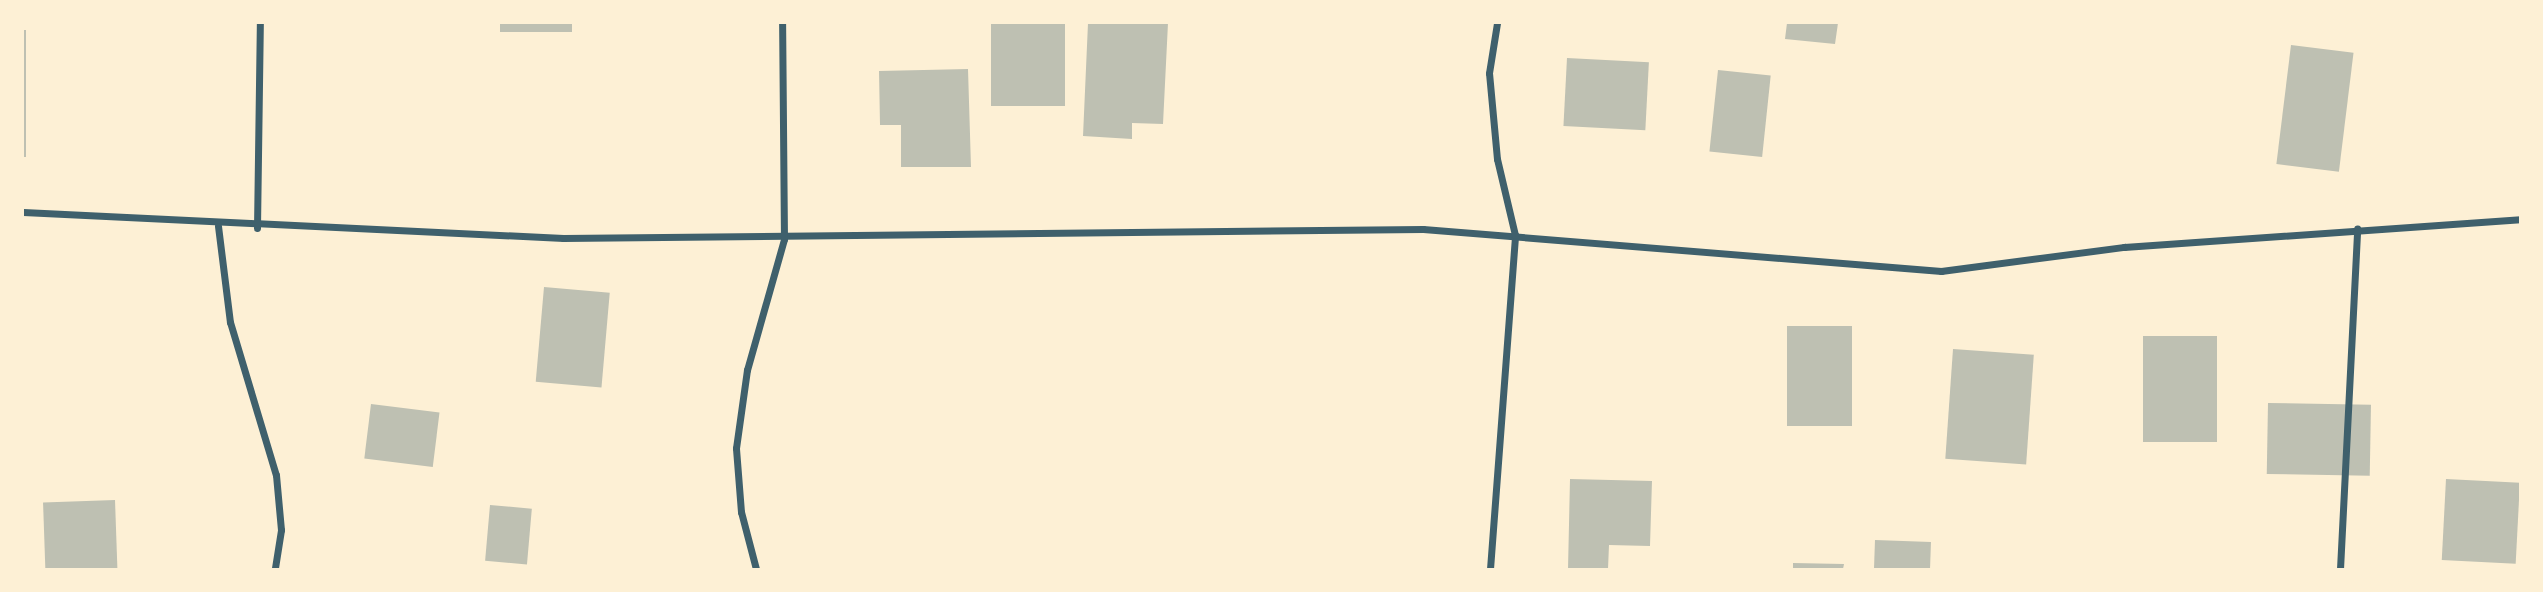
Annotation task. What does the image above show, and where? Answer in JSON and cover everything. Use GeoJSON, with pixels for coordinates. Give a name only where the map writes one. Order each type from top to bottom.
{"type":"FeatureCollection","features":[{"type":"Feature","properties":{"kind":"street"},"geometry":{"type":"LineString","coordinates":[[257,228],[260,23]]}},
{"type":"Feature","properties":{"kind":"street"},"geometry":{"type":"LineString","coordinates":[[756,569],[741,512],[736,448],[747,370],[783,239],[782,23]]}},
{"type":"Feature","properties":{"kind":"street"},"geometry":{"type":"LineString","coordinates":[[1490,569],[1515,235],[1497,159],[1489,73],[1497,23]]}},
{"type":"Feature","properties":{"kind":"street"},"geometry":{"type":"LineString","coordinates":[[23,212],[257,228],[783,239],[1209,228],[1515,235],[1833,267],[1941,271],[2357,228],[2520,219]]}},
{"type":"Feature","properties":{"kind":"street"},"geometry":{"type":"LineString","coordinates":[[218,226],[230,322],[276,475],[281,530],[275,569]]}},
{"type":"Feature","properties":{"kind":"street"},"geometry":{"type":"LineString","coordinates":[[2340,569],[2357,228]]}},
{"type":"Feature","properties":{"kind":"building"},"geometry":{"type":"Polygon","coordinates":[[[500,23],[572,23],[572,32],[500,32],[500,23]]]}},
{"type":"Feature","properties":{"kind":"building"},"geometry":{"type":"Polygon","coordinates":[[[991,23],[1065,23],[1065,106],[991,106],[991,23]]]}},
{"type":"Feature","properties":{"kind":"building"},"geometry":{"type":"Polygon","coordinates":[[[1088,23],[1168,23],[1163,124],[1132,123],[1132,139],[1083,136],[1088,23]]]}},
{"type":"Feature","properties":{"kind":"building"},"geometry":{"type":"Polygon","coordinates":[[[1787,23],[1838,23],[1835,44],[1785,39],[1787,23]]]}},
{"type":"Feature","properties":{"kind":"building"},"geometry":{"type":"Polygon","coordinates":[[[23,30],[26,30],[26,157],[23,157],[23,30]]]}},
{"type":"Feature","properties":{"kind":"building"},"geometry":{"type":"Polygon","coordinates":[[[2291,45],[2354,53],[2339,172],[2276,164],[2291,45]]]}},
{"type":"Feature","properties":{"kind":"building"},"geometry":{"type":"Polygon","coordinates":[[[1567,58],[1649,62],[1645,130],[1563,126],[1567,58]]]}},
{"type":"Feature","properties":{"kind":"building"},"geometry":{"type":"Polygon","coordinates":[[[968,69],[971,167],[901,167],[901,125],[880,125],[879,71],[968,69]]]}},
{"type":"Feature","properties":{"kind":"building"},"geometry":{"type":"Polygon","coordinates":[[[1718,70],[1771,76],[1762,157],[1709,152],[1718,70]]]}},
{"type":"Feature","properties":{"kind":"building"},"geometry":{"type":"Polygon","coordinates":[[[544,287],[610,293],[601,387],[536,382],[544,287]]]}},
{"type":"Feature","properties":{"kind":"building"},"geometry":{"type":"Polygon","coordinates":[[[1787,326],[1852,326],[1852,426],[1787,426],[1787,326]]]}},
{"type":"Feature","properties":{"kind":"building"},"geometry":{"type":"Polygon","coordinates":[[[2143,336],[2217,336],[2217,442],[2143,442],[2143,336]]]}},
{"type":"Feature","properties":{"kind":"building"},"geometry":{"type":"Polygon","coordinates":[[[1953,349],[2034,355],[2026,464],[1945,459],[1953,349]]]}},
{"type":"Feature","properties":{"kind":"building"},"geometry":{"type":"Polygon","coordinates":[[[2268,403],[2371,405],[2370,476],[2267,474],[2268,403]]]}},
{"type":"Feature","properties":{"kind":"building"},"geometry":{"type":"Polygon","coordinates":[[[371,404],[439,412],[433,467],[364,459],[371,404]]]}},
{"type":"Feature","properties":{"kind":"building"},"geometry":{"type":"Polygon","coordinates":[[[1570,479],[1652,481],[1650,546],[1609,545],[1608,569],[1568,569],[1570,479]]]}},
{"type":"Feature","properties":{"kind":"building"},"geometry":{"type":"Polygon","coordinates":[[[2446,479],[2520,483],[2516,564],[2442,560],[2446,479]]]}},
{"type":"Feature","properties":{"kind":"building"},"geometry":{"type":"Polygon","coordinates":[[[115,500],[117,569],[45,569],[43,503],[115,500]]]}},
{"type":"Feature","properties":{"kind":"building"},"geometry":{"type":"Polygon","coordinates":[[[490,505],[532,509],[527,564],[485,561],[490,505]]]}},
{"type":"Feature","properties":{"kind":"building"},"geometry":{"type":"Polygon","coordinates":[[[1875,540],[1931,542],[1930,569],[1874,569],[1875,540]]]}},
{"type":"Feature","properties":{"kind":"building"},"geometry":{"type":"Polygon","coordinates":[[[1793,563],[1844,564],[1843,569],[1793,569],[1793,563]]]}}]}
